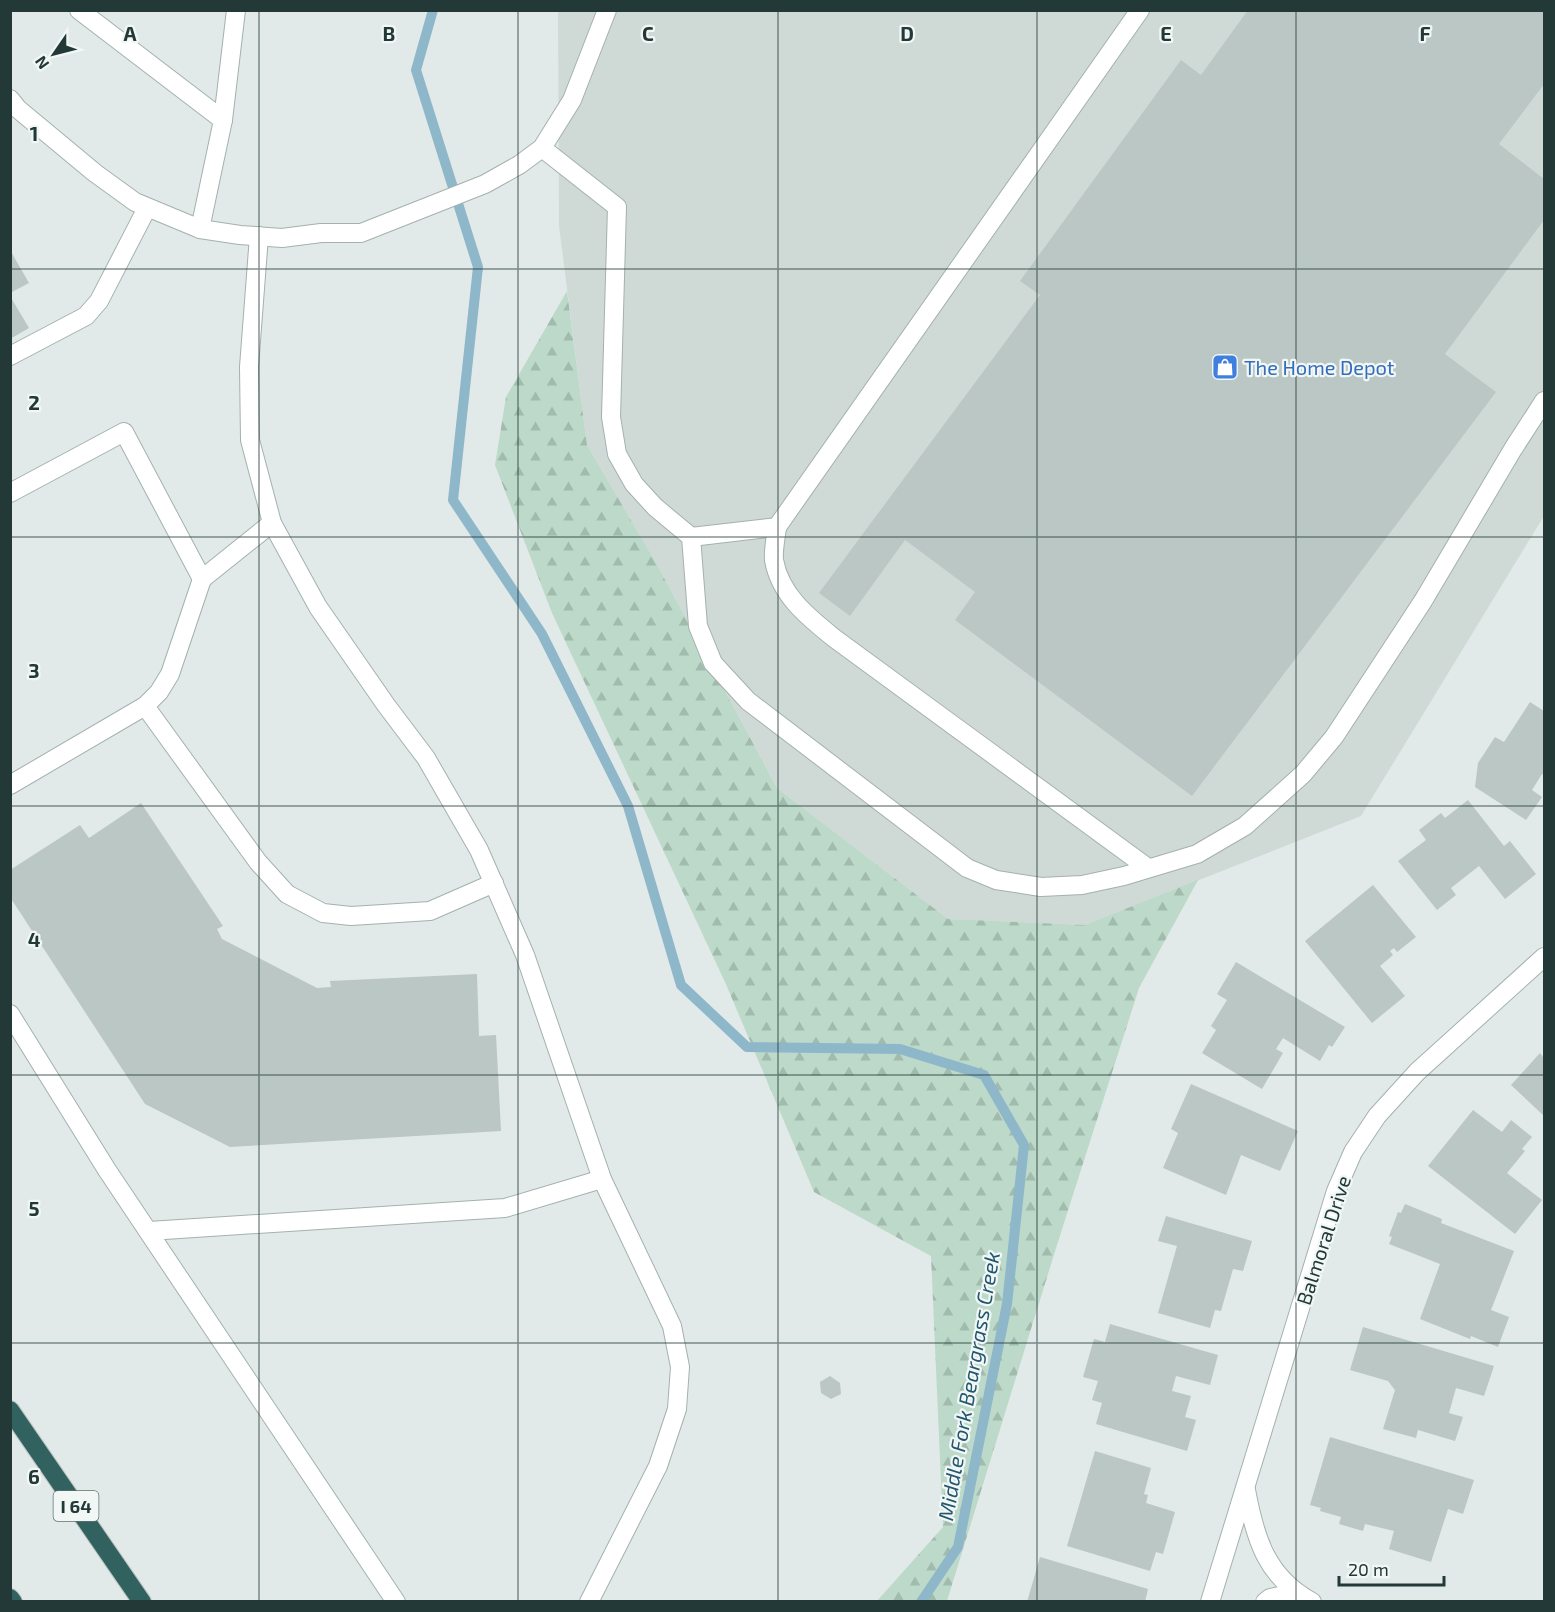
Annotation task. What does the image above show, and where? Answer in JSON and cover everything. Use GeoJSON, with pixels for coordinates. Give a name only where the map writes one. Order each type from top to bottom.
{"type":"FeatureCollection","features":[{"type":"Feature","properties":{"kind":"highway","name":"I 64"},"geometry":{"type":"LineString","coordinates":[[10,1410],[142,1602]]}},
{"type":"Feature","properties":{"kind":"street"},"geometry":{"type":"LineString","coordinates":[[79,10],[223,120]]}},
{"type":"Feature","properties":{"kind":"street"},"geometry":{"type":"LineString","coordinates":[[13,105],[135,202],[200,229],[282,238],[361,232],[485,184],[519,165],[542,148],[572,100],[607,10]]}},
{"type":"Feature","properties":{"kind":"street"},"geometry":{"type":"LineString","coordinates":[[1140,10],[777,527],[774,559],[782,584],[801,611],[834,638],[1148,868]]}},
{"type":"Feature","properties":{"kind":"street"},"geometry":{"type":"LineString","coordinates":[[200,229],[223,120],[231,14]]}},
{"type":"Feature","properties":{"kind":"street"},"geometry":{"type":"LineString","coordinates":[[542,148],[617,207],[611,417],[617,454],[634,484],[655,507],[691,537],[698,626],[713,663],[748,701],[967,868],[996,880],[1041,887],[1082,885],[1197,854],[1245,826],[1303,774],[1334,737],[1423,601],[1512,449],[1545,400]]}},
{"type":"Feature","properties":{"kind":"street"},"geometry":{"type":"LineString","coordinates":[[10,356],[86,316],[99,301],[147,208]]}},
{"type":"Feature","properties":{"kind":"street"},"geometry":{"type":"LineString","coordinates":[[259,236],[249,367],[250,440],[272,523],[318,607],[426,758],[479,850],[525,955],[602,1179],[672,1326],[680,1367],[676,1409],[658,1466],[589,1602]]}},
{"type":"Feature","properties":{"kind":"street"},"geometry":{"type":"LineString","coordinates":[[10,493],[124,432],[202,579]]}},
{"type":"Feature","properties":{"kind":"street"},"geometry":{"type":"LineString","coordinates":[[10,785],[145,706],[159,692],[170,674],[202,579],[272,523]]}},
{"type":"Feature","properties":{"kind":"street"},"geometry":{"type":"LineString","coordinates":[[691,537],[777,527]]}},
{"type":"Feature","properties":{"kind":"street"},"geometry":{"type":"LineString","coordinates":[[145,706],[258,862],[287,894],[323,913],[351,916],[430,911],[494,883]]}},
{"type":"Feature","properties":{"kind":"street","name":"Balmoral Drive"},"geometry":{"type":"LineString","coordinates":[[1210,1602],[1336,1191],[1353,1152],[1377,1116],[1417,1072],[1545,957]]}},
{"type":"Feature","properties":{"kind":"street"},"geometry":{"type":"LineString","coordinates":[[10,1014],[107,1170],[396,1602]]}},
{"type":"Feature","properties":{"kind":"street"},"geometry":{"type":"LineString","coordinates":[[149,1231],[505,1208],[602,1179]]}},
{"type":"Feature","properties":{"kind":"street","name":"Balmoral Drive"},"geometry":{"type":"LineString","coordinates":[[1246,1488],[1254,1527],[1269,1564],[1295,1593],[1312,1602]]}},
{"type":"Feature","properties":{"kind":"street"},"geometry":{"type":"LineString","coordinates":[[1265,1602],[1270,1598],[1295,1593]]}},
{"type":"Feature","properties":{"kind":"shaded area"},"geometry":{"type":"Polygon","coordinates":[[[558,11],[1544,11],[1544,516],[1361,816],[1085,925],[948,919],[777,788],[655,561],[587,445],[559,226],[558,11]]]}},
{"type":"Feature","properties":{"kind":"green space"},"geometry":{"type":"Polygon","coordinates":[[[567,291],[587,445],[655,561],[777,788],[948,919],[1085,925],[1198,880],[1139,988],[947,1601],[877,1601],[943,1527],[931,1256],[814,1192],[725,982],[552,613],[495,465],[506,397],[567,291]]]}},
{"type":"Feature","properties":{"kind":"building","name":"The Home Depot"},"geometry":{"type":"Polygon","coordinates":[[[1248,10],[1544,10],[1544,84],[1499,144],[1544,179],[1544,220],[1445,354],[1496,392],[1192,796],[955,620],[975,592],[905,540],[850,616],[819,593],[1040,295],[1020,281],[1181,60],[1201,75],[1248,10]]]}},
{"type":"Feature","properties":{"kind":"building"},"geometry":{"type":"Polygon","coordinates":[[[10,250],[29,283],[10,293],[10,250]]]}},
{"type":"Feature","properties":{"kind":"building"},"geometry":{"type":"Polygon","coordinates":[[[10,296],[29,328],[10,339],[10,296]]]}},
{"type":"Feature","properties":{"kind":"building"},"geometry":{"type":"Polygon","coordinates":[[[1530,702],[1544,711],[1544,775],[1542,774],[1532,790],[1542,797],[1526,820],[1475,787],[1478,763],[1495,737],[1504,742],[1530,702]]]}},
{"type":"Feature","properties":{"kind":"building"},"geometry":{"type":"Polygon","coordinates":[[[1468,800],[1504,846],[1510,841],[1536,874],[1505,899],[1479,866],[1451,888],[1456,895],[1437,910],[1398,861],[1426,840],[1419,830],[1441,813],[1445,818],[1468,800]]]}},
{"type":"Feature","properties":{"kind":"building"},"geometry":{"type":"Polygon","coordinates":[[[141,803],[223,926],[217,929],[222,939],[317,988],[331,987],[330,981],[477,974],[479,1036],[496,1035],[501,1131],[230,1147],[145,1104],[10,897],[10,870],[80,825],[89,838],[141,803]]]}},
{"type":"Feature","properties":{"kind":"building"},"geometry":{"type":"Polygon","coordinates":[[[1373,885],[1416,937],[1397,952],[1394,948],[1390,951],[1393,955],[1380,966],[1405,996],[1372,1023],[1305,941],[1373,885]]]}},
{"type":"Feature","properties":{"kind":"building"},"geometry":{"type":"Polygon","coordinates":[[[1236,962],[1345,1027],[1332,1047],[1329,1045],[1320,1061],[1283,1038],[1276,1049],[1283,1053],[1262,1089],[1202,1053],[1216,1030],[1211,1026],[1227,1000],[1217,994],[1236,962]]]}},
{"type":"Feature","properties":{"kind":"building"},"geometry":{"type":"Polygon","coordinates":[[[1540,1053],[1544,1058],[1544,1116],[1511,1085],[1540,1053]]]}},
{"type":"Feature","properties":{"kind":"building"},"geometry":{"type":"Polygon","coordinates":[[[1191,1084],[1298,1131],[1280,1171],[1241,1155],[1226,1195],[1163,1168],[1178,1133],[1171,1129],[1191,1084]]]}},
{"type":"Feature","properties":{"kind":"building"},"geometry":{"type":"Polygon","coordinates":[[[1473,1110],[1502,1132],[1511,1120],[1532,1137],[1522,1149],[1525,1151],[1507,1173],[1542,1200],[1515,1234],[1428,1166],[1473,1110]]]}},
{"type":"Feature","properties":{"kind":"building"},"geometry":{"type":"Polygon","coordinates":[[[1405,1204],[1442,1219],[1441,1223],[1514,1251],[1491,1310],[1509,1317],[1498,1347],[1471,1336],[1470,1339],[1420,1319],[1440,1264],[1389,1244],[1392,1237],[1389,1236],[1398,1212],[1401,1213],[1405,1204]]]}},
{"type":"Feature","properties":{"kind":"building"},"geometry":{"type":"Polygon","coordinates":[[[1166,1216],[1252,1241],[1243,1271],[1233,1269],[1221,1311],[1215,1310],[1210,1328],[1158,1313],[1177,1246],[1158,1241],[1166,1216]]]}},
{"type":"Feature","properties":{"kind":"building"},"geometry":{"type":"Polygon","coordinates":[[[1110,1324],[1218,1355],[1210,1385],[1176,1376],[1172,1391],[1191,1396],[1185,1417],[1196,1420],[1187,1451],[1096,1424],[1102,1403],[1092,1400],[1098,1381],[1083,1377],[1094,1339],[1105,1342],[1110,1324]]]}},
{"type":"Feature","properties":{"kind":"building"},"geometry":{"type":"Polygon","coordinates":[[[1363,1327],[1494,1366],[1484,1396],[1456,1388],[1449,1413],[1463,1417],[1455,1441],[1418,1430],[1416,1438],[1383,1429],[1395,1390],[1388,1381],[1350,1370],[1363,1327]]]}},
{"type":"Feature","properties":{"kind":"building"},"geometry":{"type":"Polygon","coordinates":[[[830,1376],[840,1383],[841,1394],[831,1399],[821,1393],[820,1382],[830,1376]]]}},
{"type":"Feature","properties":{"kind":"building"},"geometry":{"type":"Polygon","coordinates":[[[1330,1437],[1474,1480],[1463,1514],[1448,1509],[1431,1562],[1389,1549],[1394,1531],[1365,1524],[1363,1531],[1339,1524],[1341,1517],[1320,1511],[1321,1508],[1310,1505],[1330,1437]]]}},
{"type":"Feature","properties":{"kind":"building"},"geometry":{"type":"Polygon","coordinates":[[[1095,1451],[1151,1468],[1144,1494],[1148,1495],[1146,1503],[1175,1512],[1163,1554],[1156,1552],[1150,1571],[1067,1546],[1095,1451]]]}},
{"type":"Feature","properties":{"kind":"building"},"geometry":{"type":"Polygon","coordinates":[[[1040,1557],[1148,1589],[1145,1602],[1027,1602],[1040,1557]]]}},
{"type":"Feature","properties":{"kind":"waterway","name":"Middle Fork Beargrass Creek"},"geometry":{"type":"LineString","coordinates":[[433,10],[416,70],[478,267],[453,500],[542,634],[628,806],[681,985],[747,1047],[900,1049],[984,1075],[1024,1145],[1007,1304],[958,1547],[921,1602]]}},
{"type":"Feature","properties":{"kind":"place","name":"The Home Depot"},"geometry":{"type":"Point","coordinates":[1225,367]}}]}
